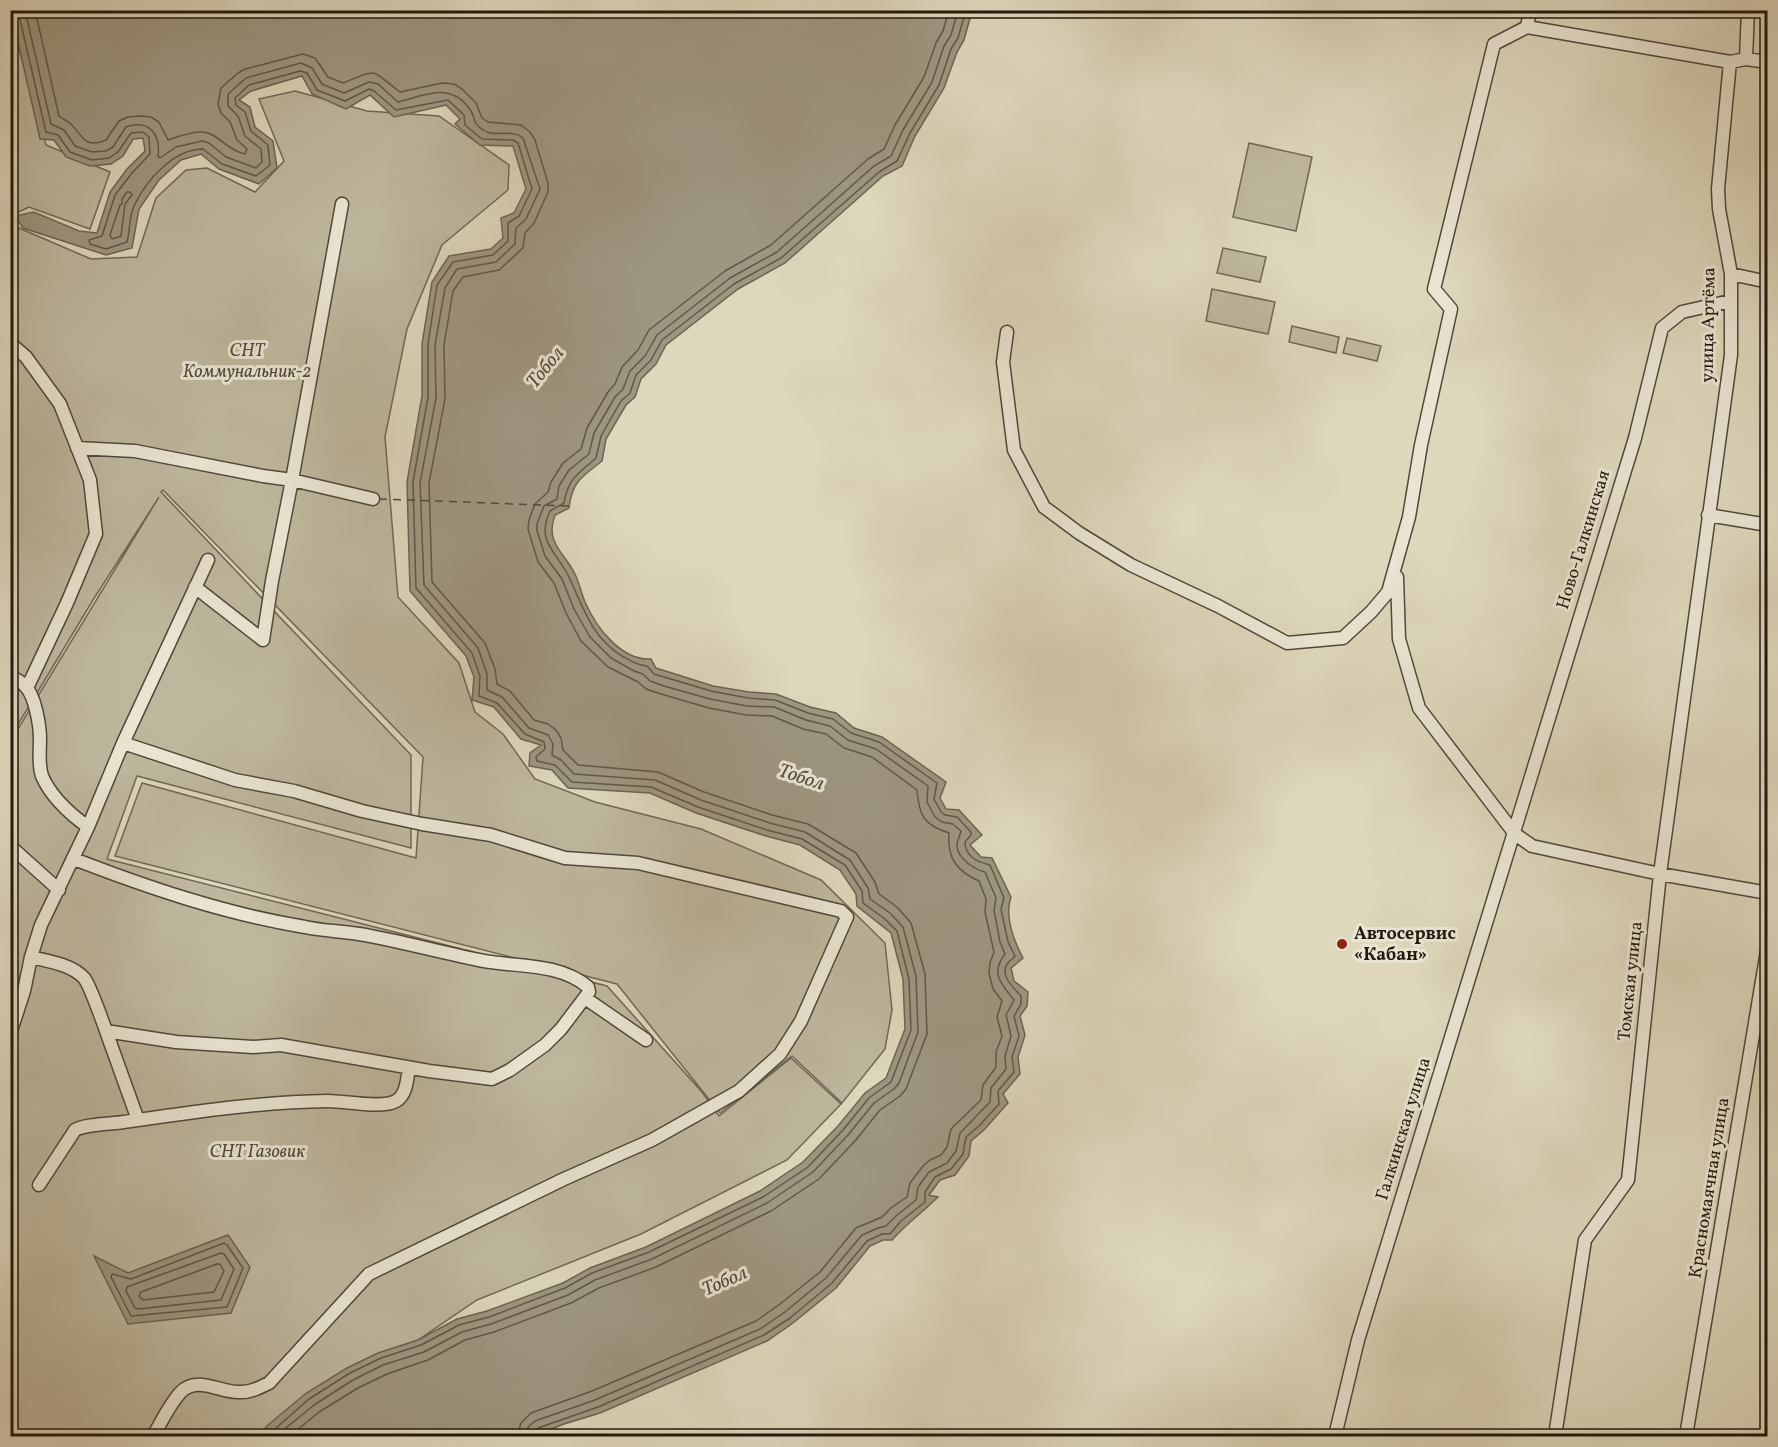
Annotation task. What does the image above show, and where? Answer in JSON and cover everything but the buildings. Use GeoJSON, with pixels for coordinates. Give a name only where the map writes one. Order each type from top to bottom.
{"type":"FeatureCollection","features":[{"type":"Feature","properties":{"kind":"street"},"geometry":{"type":"LineString","coordinates":[[1527,27],[1530,10]]}},
{"type":"Feature","properties":{"kind":"street"},"geometry":{"type":"LineString","coordinates":[[1746,59],[1748,10]]}},
{"type":"Feature","properties":{"kind":"street"},"geometry":{"type":"LineString","coordinates":[[1007,332],[1003,362],[1014,450],[1044,507],[1079,533],[1131,565],[1218,606],[1287,643],[1342,638],[1371,612],[1388,592],[1409,517],[1421,445],[1451,309],[1434,289],[1494,44],[1527,27],[1730,62],[1746,59],[1767,62]]}},
{"type":"Feature","properties":{"kind":"street","name":"улица Артёма"},"geometry":{"type":"LineString","coordinates":[[1708,515],[1731,355],[1731,274],[1719,209],[1718,189],[1730,62]]}},
{"type":"Feature","properties":{"kind":"street"},"geometry":{"type":"LineString","coordinates":[[195,587],[263,640],[342,204]]}},
{"type":"Feature","properties":{"kind":"street"},"geometry":{"type":"LineString","coordinates":[[1731,274],[1767,282]]}},
{"type":"Feature","properties":{"kind":"street","name":"Ново-Галкинская"},"geometry":{"type":"LineString","coordinates":[[1515,834],[1603,537],[1635,438],[1662,328],[1669,320],[1682,312],[1730,301]]}},
{"type":"Feature","properties":{"kind":"street"},"geometry":{"type":"LineString","coordinates":[[12,348],[26,357],[60,404],[90,480],[96,534],[27,688]]}},
{"type":"Feature","properties":{"kind":"street"},"geometry":{"type":"LineString","coordinates":[[77,448],[135,451],[292,480],[373,499]]}},
{"type":"Feature","properties":{"kind":"street"},"geometry":{"type":"LineString","coordinates":[[1708,515],[1767,525]]}},
{"type":"Feature","properties":{"kind":"street","name":"Томская улица"},"geometry":{"type":"LineString","coordinates":[[1555,1437],[1585,1240],[1628,1180],[1660,874],[1708,515]]}},
{"type":"Feature","properties":{"kind":"street"},"geometry":{"type":"LineString","coordinates":[[10,1034],[41,925],[74,860],[123,743],[208,560]]}},
{"type":"Feature","properties":{"kind":"street"},"geometry":{"type":"LineString","coordinates":[[1396,564],[1399,639],[1419,708],[1515,834],[1532,846],[1660,874],[1767,893]]}},
{"type":"Feature","properties":{"kind":"street"},"geometry":{"type":"LineString","coordinates":[[10,676],[27,688],[39,720],[39,757],[42,775],[60,803],[88,827]]}},
{"type":"Feature","properties":{"kind":"street"},"geometry":{"type":"LineString","coordinates":[[123,743],[235,780],[294,791],[362,811],[422,824],[491,835],[565,858],[638,863],[841,911],[847,917],[815,992],[791,1037],[780,1054],[739,1091],[652,1140],[554,1184],[369,1274],[269,1383],[255,1390],[238,1392],[209,1386],[187,1387],[179,1393],[153,1437]]}},
{"type":"Feature","properties":{"kind":"street","name":"Галкинская улица"},"geometry":{"type":"LineString","coordinates":[[1335,1437],[1358,1340],[1515,834]]}},
{"type":"Feature","properties":{"kind":"street"},"geometry":{"type":"LineString","coordinates":[[10,846],[59,890]]}},
{"type":"Feature","properties":{"kind":"street"},"geometry":{"type":"LineString","coordinates":[[74,860],[166,892],[251,916],[305,927],[360,934],[486,961],[567,973],[588,987],[589,992],[561,1029],[545,1045],[510,1070],[492,1079],[409,1068],[281,1045],[253,1047],[176,1042],[106,1031]]}},
{"type":"Feature","properties":{"kind":"street","name":"Красномаячная улица"},"geometry":{"type":"LineString","coordinates":[[1686,1437],[1767,945]]}},
{"type":"Feature","properties":{"kind":"street"},"geometry":{"type":"LineString","coordinates":[[31,957],[62,965],[76,971],[84,978],[138,1120]]}},
{"type":"Feature","properties":{"kind":"street"},"geometry":{"type":"LineString","coordinates":[[585,999],[646,1040]]}},
{"type":"Feature","properties":{"kind":"street"},"geometry":{"type":"LineString","coordinates":[[39,1185],[75,1130],[80,1127],[162,1115],[283,1102],[335,1101],[383,1104],[396,1101],[402,1095],[409,1068]]}},
{"type":"Feature","properties":{"kind":"green space"},"geometry":{"type":"Polygon","coordinates":[[[10,17],[46,145],[110,172],[90,229],[29,207],[14,214],[17,227],[11,238],[10,17]]]}},
{"type":"Feature","properties":{"kind":"green space"},"geometry":{"type":"Polygon","coordinates":[[[295,91],[367,111],[439,116],[509,165],[508,190],[442,245],[407,329],[385,437],[398,597],[459,663],[475,712],[503,734],[535,779],[595,802],[701,829],[821,880],[885,943],[892,1010],[885,1049],[842,1103],[792,1056],[720,1113],[617,984],[115,856],[142,783],[416,858],[423,757],[163,490],[161,492],[411,755],[411,848],[137,776],[107,859],[607,986],[702,1092],[719,1116],[791,1058],[841,1104],[787,1160],[641,1234],[477,1300],[277,1436],[11,1436],[10,742],[159,497],[93,600],[11,736],[10,242],[19,228],[91,259],[137,257],[156,198],[186,170],[207,168],[255,192],[284,161],[259,99],[295,91]]]}},
{"type":"Feature","properties":{"kind":"green space"},"geometry":{"type":"Polygon","coordinates":[[[1249,143],[1312,157],[1296,231],[1233,217],[1249,143]]]}},
{"type":"Feature","properties":{"kind":"green space"},"geometry":{"type":"Polygon","coordinates":[[[1223,248],[1266,257],[1260,282],[1217,273],[1223,248]]]}},
{"type":"Feature","properties":{"kind":"green space"},"geometry":{"type":"Polygon","coordinates":[[[1212,289],[1275,302],[1268,334],[1206,321],[1212,289]]]}},
{"type":"Feature","properties":{"kind":"green space"},"geometry":{"type":"Polygon","coordinates":[[[1292,326],[1339,337],[1336,353],[1289,342],[1292,326]]]}},
{"type":"Feature","properties":{"kind":"green space"},"geometry":{"type":"Polygon","coordinates":[[[1347,338],[1381,346],[1377,361],[1343,353],[1347,338]]]}},
{"type":"Feature","properties":{"kind":"water","name":"Тобол"},"geometry":{"type":"Polygon","coordinates":[[[11,11],[972,11],[964,40],[957,52],[944,88],[915,136],[902,166],[883,176],[785,263],[738,289],[666,345],[656,364],[641,379],[635,397],[626,405],[606,439],[602,461],[575,485],[569,508],[555,515],[552,524],[553,539],[556,545],[574,572],[590,612],[611,641],[630,654],[651,659],[656,668],[713,686],[776,694],[810,707],[836,713],[854,728],[882,737],[946,782],[940,798],[946,809],[959,810],[982,835],[970,845],[981,857],[992,858],[1011,897],[1009,921],[1013,937],[1023,958],[1011,968],[1014,981],[1028,992],[1027,1006],[1020,1016],[1025,1035],[1018,1057],[1020,1074],[1003,1094],[1008,1103],[971,1141],[969,1156],[955,1175],[940,1180],[929,1195],[938,1197],[892,1240],[883,1240],[870,1246],[836,1288],[767,1341],[600,1413],[534,1436],[259,1436],[267,1426],[305,1394],[347,1368],[378,1353],[418,1340],[457,1319],[487,1311],[563,1283],[590,1268],[646,1247],[760,1191],[803,1162],[838,1126],[865,1093],[886,1078],[905,1029],[903,979],[891,933],[857,906],[856,894],[840,870],[800,845],[696,813],[650,793],[568,788],[552,770],[529,766],[530,753],[541,745],[521,739],[494,707],[472,700],[474,677],[466,656],[410,591],[407,482],[422,396],[422,344],[432,282],[449,256],[491,249],[503,238],[501,218],[514,213],[526,189],[513,146],[480,145],[455,124],[460,119],[446,105],[394,117],[370,95],[346,109],[312,94],[302,76],[251,91],[239,100],[250,107],[255,127],[273,141],[277,168],[259,184],[219,169],[201,154],[181,160],[159,180],[139,209],[132,248],[106,255],[23,228],[15,216],[34,212],[79,231],[97,233],[110,192],[127,169],[145,151],[143,138],[133,139],[123,156],[111,164],[90,166],[66,157],[54,140],[40,139],[11,11]]]}},
{"type":"Feature","properties":{"kind":"water"},"geometry":{"type":"Polygon","coordinates":[[[228,1235],[250,1267],[231,1313],[128,1324],[94,1256],[128,1273],[228,1235]]]}},
{"type":"Feature","properties":{"kind":"ferry route"},"geometry":{"type":"LineString","coordinates":[[379,499],[570,506]]}},
{"type":"Feature","properties":{"kind":"place","name":"Автосервис «Кабан»"},"geometry":{"type":"Point","coordinates":[1342,944]}},
{"type":"Feature","properties":{"kind":"park label","name":"СНТ Коммунальник-2"},"geometry":{"type":"Point","coordinates":[247,361]}},
{"type":"Feature","properties":{"kind":"park label","name":"СНТ Газовик"},"geometry":{"type":"Point","coordinates":[257,1152]}}]}
